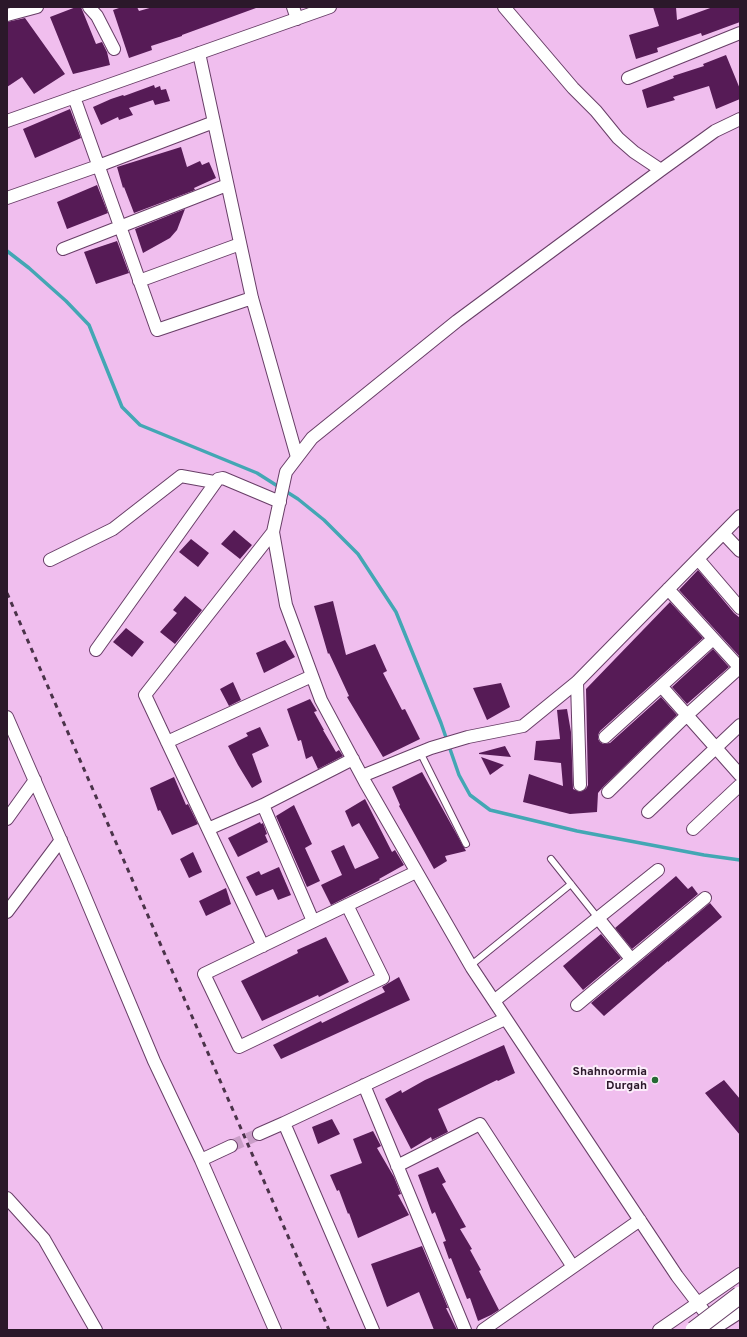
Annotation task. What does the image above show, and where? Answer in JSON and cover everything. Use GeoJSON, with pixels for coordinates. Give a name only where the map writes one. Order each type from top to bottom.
{"type":"FeatureCollection","features":[{"type":"Feature","properties":{"kind":"main road"},"geometry":{"type":"LineString","coordinates":[[694,1330],[740,1295]]}},
{"type":"Feature","properties":{"kind":"street"},"geometry":{"type":"LineString","coordinates":[[7,15],[37,7]]}},
{"type":"Feature","properties":{"kind":"street"},"geometry":{"type":"LineString","coordinates":[[89,7],[97,16],[114,50]]}},
{"type":"Feature","properties":{"kind":"street"},"geometry":{"type":"LineString","coordinates":[[293,7],[297,19]]}},
{"type":"Feature","properties":{"kind":"street"},"geometry":{"type":"LineString","coordinates":[[7,121],[330,7]]}},
{"type":"Feature","properties":{"kind":"street"},"geometry":{"type":"LineString","coordinates":[[504,7],[618,138],[634,152],[661,170]]}},
{"type":"Feature","properties":{"kind":"street"},"geometry":{"type":"LineString","coordinates":[[628,78],[740,33]]}},
{"type":"Feature","properties":{"kind":"street"},"geometry":{"type":"LineString","coordinates":[[199,53],[252,298],[297,457]]}},
{"type":"Feature","properties":{"kind":"street"},"geometry":{"type":"LineString","coordinates":[[74,97],[156,330],[252,298]]}},
{"type":"Feature","properties":{"kind":"street"},"geometry":{"type":"LineString","coordinates":[[740,119],[715,131],[457,321],[312,438],[286,472],[273,532],[286,605],[321,700],[362,776],[470,966],[677,1276],[698,1303],[714,1329],[740,1312]]}},
{"type":"Feature","properties":{"kind":"street"},"geometry":{"type":"LineString","coordinates":[[7,198],[98,166],[214,122]]}},
{"type":"Feature","properties":{"kind":"street"},"geometry":{"type":"LineString","coordinates":[[63,249],[227,185]]}},
{"type":"Feature","properties":{"kind":"street"},"geometry":{"type":"LineString","coordinates":[[139,281],[240,244]]}},
{"type":"Feature","properties":{"kind":"street"},"geometry":{"type":"LineString","coordinates":[[50,560],[113,529],[181,476],[214,482]]}},
{"type":"Feature","properties":{"kind":"street"},"geometry":{"type":"LineString","coordinates":[[96,650],[214,482],[222,478],[281,499]]}},
{"type":"Feature","properties":{"kind":"street"},"geometry":{"type":"LineString","coordinates":[[362,776],[426,750],[468,737],[523,726],[577,682],[740,516]]}},
{"type":"Feature","properties":{"kind":"street"},"geometry":{"type":"LineString","coordinates":[[263,946],[145,695],[273,532]]}},
{"type":"Feature","properties":{"kind":"street"},"geometry":{"type":"LineString","coordinates":[[723,533],[740,551]]}},
{"type":"Feature","properties":{"kind":"street"},"geometry":{"type":"LineString","coordinates":[[698,559],[740,608]]}},
{"type":"Feature","properties":{"kind":"street"},"geometry":{"type":"LineString","coordinates":[[608,792],[687,715],[740,668],[668,589]]}},
{"type":"Feature","properties":{"kind":"street"},"geometry":{"type":"LineString","coordinates":[[605,738],[662,687],[713,638]]}},
{"type":"Feature","properties":{"kind":"street"},"geometry":{"type":"LineString","coordinates":[[168,742],[312,676]]}},
{"type":"Feature","properties":{"kind":"street"},"geometry":{"type":"LineString","coordinates":[[577,682],[580,785]]}},
{"type":"Feature","properties":{"kind":"street"},"geometry":{"type":"LineString","coordinates":[[662,687],[740,775]]}},
{"type":"Feature","properties":{"kind":"street"},"geometry":{"type":"LineString","coordinates":[[7,717],[61,840],[154,1061],[200,1160],[275,1330]]}},
{"type":"Feature","properties":{"kind":"street"},"geometry":{"type":"LineString","coordinates":[[648,812],[740,725]]}},
{"type":"Feature","properties":{"kind":"street"},"geometry":{"type":"LineString","coordinates":[[208,829],[263,805],[353,759]]}},
{"type":"Feature","properties":{"kind":"street"},"geometry":{"type":"LineString","coordinates":[[7,818],[34,780]]}},
{"type":"Feature","properties":{"kind":"street"},"geometry":{"type":"LineString","coordinates":[[693,829],[740,786]]}},
{"type":"Feature","properties":{"kind":"street"},"geometry":{"type":"LineString","coordinates":[[263,805],[313,921]]}},
{"type":"Feature","properties":{"kind":"street"},"geometry":{"type":"LineString","coordinates":[[7,912],[61,840]]}},
{"type":"Feature","properties":{"kind":"street"},"geometry":{"type":"LineString","coordinates":[[494,1001],[658,870]]}},
{"type":"Feature","properties":{"kind":"street"},"geometry":{"type":"LineString","coordinates":[[347,905],[382,978],[239,1047],[204,974],[313,921],[416,872]]}},
{"type":"Feature","properties":{"kind":"street"},"geometry":{"type":"LineString","coordinates":[[578,1004],[705,898]]}},
{"type":"Feature","properties":{"kind":"street"},"geometry":{"type":"LineString","coordinates":[[598,918],[631,959]]}},
{"type":"Feature","properties":{"kind":"street"},"geometry":{"type":"LineString","coordinates":[[260,1134],[505,1019]]}},
{"type":"Feature","properties":{"kind":"street"},"geometry":{"type":"LineString","coordinates":[[364,1085],[464,1330]]}},
{"type":"Feature","properties":{"kind":"street"},"geometry":{"type":"LineString","coordinates":[[284,1123],[373,1330]]}},
{"type":"Feature","properties":{"kind":"street"},"geometry":{"type":"LineString","coordinates":[[397,1166],[480,1124],[573,1267]]}},
{"type":"Feature","properties":{"kind":"street"},"geometry":{"type":"LineString","coordinates":[[200,1160],[231,1146]]}},
{"type":"Feature","properties":{"kind":"street"},"geometry":{"type":"LineString","coordinates":[[7,1198],[11,1211],[44,1239],[96,1330]]}},
{"type":"Feature","properties":{"kind":"street"},"geometry":{"type":"LineString","coordinates":[[483,1330],[640,1220]]}},
{"type":"Feature","properties":{"kind":"street"},"geometry":{"type":"LineString","coordinates":[[659,1330],[740,1274]]}},
{"type":"Feature","properties":{"kind":"lane"},"geometry":{"type":"LineString","coordinates":[[426,750],[466,844]]}},
{"type":"Feature","properties":{"kind":"lane"},"geometry":{"type":"LineString","coordinates":[[551,859],[598,918]]}},
{"type":"Feature","properties":{"kind":"lane"},"geometry":{"type":"LineString","coordinates":[[470,966],[571,884]]}},
{"type":"Feature","properties":{"kind":"building"},"geometry":{"type":"Polygon","coordinates":[[[76,7],[81,7],[96,44],[102,42],[107,52],[110,65],[73,74],[50,17],[76,7]]]}},
{"type":"Feature","properties":{"kind":"building"},"geometry":{"type":"Polygon","coordinates":[[[122,7],[137,7],[139,11],[153,7],[256,8],[151,46],[152,50],[129,58],[113,10],[122,7]]]}},
{"type":"Feature","properties":{"kind":"building"},"geometry":{"type":"Polygon","coordinates":[[[653,7],[676,7],[677,20],[713,7],[740,7],[740,22],[702,36],[701,33],[657,48],[658,52],[636,59],[629,35],[659,26],[653,7]]]}},
{"type":"Feature","properties":{"kind":"building"},"geometry":{"type":"Polygon","coordinates":[[[25,18],[65,74],[34,94],[22,77],[7,87],[7,22],[25,18]]]}},
{"type":"Feature","properties":{"kind":"building"},"geometry":{"type":"Polygon","coordinates":[[[726,55],[740,89],[740,99],[716,109],[709,86],[673,97],[675,100],[647,108],[642,90],[674,78],[673,76],[704,66],[703,64],[726,55]]]}},
{"type":"Feature","properties":{"kind":"building"},"geometry":{"type":"Polygon","coordinates":[[[154,85],[155,88],[160,86],[161,90],[166,89],[170,101],[155,105],[153,100],[129,108],[133,115],[119,120],[118,117],[101,125],[93,107],[111,99],[154,85]]]}},
{"type":"Feature","properties":{"kind":"building"},"geometry":{"type":"Polygon","coordinates":[[[70,109],[81,138],[35,158],[23,129],[70,109]]]}},
{"type":"Feature","properties":{"kind":"building"},"geometry":{"type":"Polygon","coordinates":[[[181,147],[187,167],[200,161],[202,165],[209,162],[216,178],[194,188],[195,190],[134,213],[124,187],[123,188],[117,167],[181,147]]]}},
{"type":"Feature","properties":{"kind":"building"},"geometry":{"type":"Polygon","coordinates":[[[97,185],[108,213],[67,229],[57,202],[97,185]]]}},
{"type":"Feature","properties":{"kind":"building"},"geometry":{"type":"Polygon","coordinates":[[[185,209],[177,230],[170,238],[143,253],[135,229],[185,209]]]}},
{"type":"Feature","properties":{"kind":"building"},"geometry":{"type":"Polygon","coordinates":[[[117,241],[129,273],[96,284],[84,252],[117,241]]]}},
{"type":"Feature","properties":{"kind":"building"},"geometry":{"type":"Polygon","coordinates":[[[234,530],[252,545],[240,559],[221,544],[234,530]]]}},
{"type":"Feature","properties":{"kind":"building"},"geometry":{"type":"Polygon","coordinates":[[[191,539],[209,553],[198,567],[179,552],[191,539]]]}},
{"type":"Feature","properties":{"kind":"building"},"geometry":{"type":"Polygon","coordinates":[[[698,570],[734,613],[740,618],[740,657],[679,590],[698,570]]]}},
{"type":"Feature","properties":{"kind":"building"},"geometry":{"type":"Polygon","coordinates":[[[185,596],[202,610],[175,644],[160,632],[177,613],[173,610],[185,596]]]}},
{"type":"Feature","properties":{"kind":"building"},"geometry":{"type":"Polygon","coordinates":[[[333,601],[346,655],[375,644],[387,671],[383,673],[402,710],[405,709],[420,739],[383,757],[347,697],[349,696],[329,653],[328,654],[314,606],[333,601]]]}},
{"type":"Feature","properties":{"kind":"building"},"geometry":{"type":"Polygon","coordinates":[[[670,602],[703,638],[600,731],[598,739],[603,744],[610,743],[661,697],[677,715],[598,793],[597,812],[570,814],[523,802],[529,774],[563,786],[561,763],[534,760],[536,741],[560,739],[557,710],[567,709],[571,732],[573,789],[580,792],[586,789],[588,785],[586,689],[670,602]]]}},
{"type":"Feature","properties":{"kind":"building"},"geometry":{"type":"Polygon","coordinates":[[[126,628],[144,642],[132,657],[113,642],[126,628]]]}},
{"type":"Feature","properties":{"kind":"building"},"geometry":{"type":"Polygon","coordinates":[[[285,640],[295,657],[264,673],[256,653],[285,640]]]}},
{"type":"Feature","properties":{"kind":"building"},"geometry":{"type":"Polygon","coordinates":[[[713,649],[729,667],[687,704],[672,687],[713,649]]]}},
{"type":"Feature","properties":{"kind":"building"},"geometry":{"type":"Polygon","coordinates":[[[233,682],[241,700],[229,706],[220,689],[233,682]]]}},
{"type":"Feature","properties":{"kind":"building"},"geometry":{"type":"Polygon","coordinates":[[[501,683],[510,707],[487,720],[473,688],[501,683]]]}},
{"type":"Feature","properties":{"kind":"building"},"geometry":{"type":"Polygon","coordinates":[[[310,699],[317,711],[314,712],[323,730],[336,752],[339,750],[343,756],[318,769],[312,756],[306,759],[301,740],[298,741],[287,709],[310,699]]]}},
{"type":"Feature","properties":{"kind":"building"},"geometry":{"type":"Polygon","coordinates":[[[260,727],[269,746],[252,754],[262,782],[252,788],[228,746],[248,736],[246,733],[260,727]]]}},
{"type":"Feature","properties":{"kind":"building"},"geometry":{"type":"Polygon","coordinates":[[[505,746],[511,757],[479,754],[479,753],[505,746]]]}},
{"type":"Feature","properties":{"kind":"building"},"geometry":{"type":"Polygon","coordinates":[[[481,757],[504,765],[490,775],[481,757]]]}},
{"type":"Feature","properties":{"kind":"building"},"geometry":{"type":"Polygon","coordinates":[[[422,772],[466,851],[445,856],[447,861],[434,869],[399,806],[400,805],[392,787],[422,772]]]}},
{"type":"Feature","properties":{"kind":"building"},"geometry":{"type":"Polygon","coordinates":[[[174,777],[186,805],[188,804],[198,824],[172,835],[160,810],[158,811],[150,788],[174,777]]]}},
{"type":"Feature","properties":{"kind":"building"},"geometry":{"type":"Polygon","coordinates":[[[365,799],[392,852],[395,850],[404,865],[379,879],[380,880],[331,905],[321,885],[342,875],[331,851],[344,845],[355,869],[379,858],[359,823],[352,827],[345,811],[365,799]]]}},
{"type":"Feature","properties":{"kind":"building"},"geometry":{"type":"Polygon","coordinates":[[[294,805],[312,844],[305,848],[320,881],[307,887],[276,816],[294,805]]]}},
{"type":"Feature","properties":{"kind":"building"},"geometry":{"type":"Polygon","coordinates":[[[260,822],[261,824],[263,823],[268,842],[238,857],[228,838],[260,822]]]}},
{"type":"Feature","properties":{"kind":"building"},"geometry":{"type":"Polygon","coordinates":[[[193,852],[202,872],[189,878],[180,859],[193,852]]]}},
{"type":"Feature","properties":{"kind":"building"},"geometry":{"type":"Polygon","coordinates":[[[279,867],[291,895],[278,900],[273,889],[256,896],[246,877],[259,871],[261,875],[279,867]]]}},
{"type":"Feature","properties":{"kind":"building"},"geometry":{"type":"Polygon","coordinates":[[[676,876],[688,889],[692,886],[698,894],[632,949],[615,928],[676,876]]]}},
{"type":"Feature","properties":{"kind":"building"},"geometry":{"type":"Polygon","coordinates":[[[226,888],[231,904],[206,916],[199,901],[226,888]]]}},
{"type":"Feature","properties":{"kind":"building"},"geometry":{"type":"Polygon","coordinates":[[[710,903],[722,917],[604,1016],[591,1003],[710,903]]]}},
{"type":"Feature","properties":{"kind":"building"},"geometry":{"type":"Polygon","coordinates":[[[601,934],[621,958],[583,990],[563,966],[601,934]]]}},
{"type":"Feature","properties":{"kind":"building"},"geometry":{"type":"Polygon","coordinates":[[[326,937],[349,982],[319,997],[318,995],[262,1021],[241,981],[298,953],[297,950],[326,937]]]}},
{"type":"Feature","properties":{"kind":"building"},"geometry":{"type":"Polygon","coordinates":[[[399,977],[410,1000],[281,1059],[273,1045],[385,992],[382,987],[399,977]]]}},
{"type":"Feature","properties":{"kind":"building"},"geometry":{"type":"Polygon","coordinates":[[[504,1045],[515,1073],[498,1081],[497,1080],[438,1109],[448,1132],[432,1140],[431,1137],[411,1149],[385,1099],[401,1090],[402,1093],[425,1080],[504,1045]]]}},
{"type":"Feature","properties":{"kind":"building"},"geometry":{"type":"Polygon","coordinates":[[[724,1080],[740,1099],[740,1135],[705,1093],[724,1080]]]}},
{"type":"Feature","properties":{"kind":"building"},"geometry":{"type":"Polygon","coordinates":[[[332,1119],[340,1134],[318,1144],[312,1127],[332,1119]]]}},
{"type":"Feature","properties":{"kind":"building"},"geometry":{"type":"Polygon","coordinates":[[[373,1131],[381,1146],[377,1148],[394,1177],[401,1194],[398,1195],[409,1215],[358,1238],[339,1190],[337,1191],[330,1175],[362,1163],[353,1139],[373,1131]]]}},
{"type":"Feature","properties":{"kind":"building"},"geometry":{"type":"Polygon","coordinates":[[[438,1167],[446,1182],[442,1184],[466,1227],[460,1229],[472,1249],[470,1250],[481,1270],[479,1271],[499,1310],[478,1321],[470,1298],[467,1299],[451,1258],[449,1259],[443,1242],[446,1241],[435,1212],[432,1214],[418,1175],[438,1167]]]}},
{"type":"Feature","properties":{"kind":"building"},"geometry":{"type":"Polygon","coordinates":[[[422,1246],[448,1308],[446,1308],[457,1330],[434,1330],[419,1292],[387,1307],[371,1264],[422,1246]]]}},
{"type":"Feature","properties":{"kind":"waterway"},"geometry":{"type":"LineString","coordinates":[[7,251],[29,268],[66,301],[89,325],[122,407],[140,425],[257,473],[298,499],[324,520],[358,554],[396,612],[441,723],[459,775],[470,795],[490,810],[577,831],[704,855],[740,860]]}},
{"type":"Feature","properties":{"kind":"tunnel"},"geometry":{"type":"LineString","coordinates":[[231,1146],[259,1134]]}},
{"type":"Feature","properties":{"kind":"railway"},"geometry":{"type":"LineString","coordinates":[[7,593],[329,1330]]}},
{"type":"Feature","properties":{"kind":"place","name":"Shahnoormia Durgah"},"geometry":{"type":"Point","coordinates":[655,1080]}}]}
